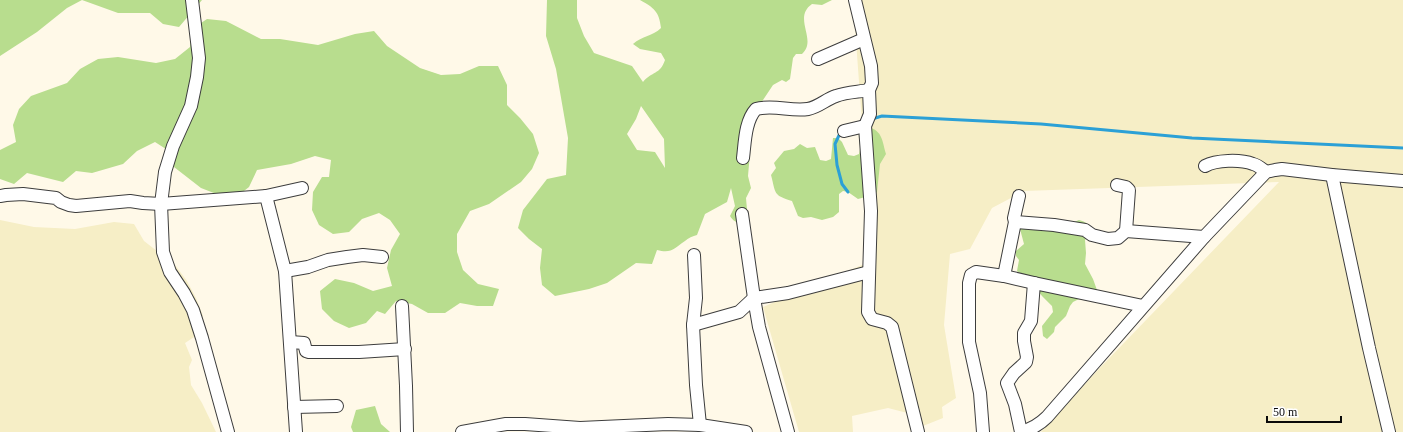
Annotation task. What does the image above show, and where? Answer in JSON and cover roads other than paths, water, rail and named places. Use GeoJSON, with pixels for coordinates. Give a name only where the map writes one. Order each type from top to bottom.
{"type":"FeatureCollection","features":[{"type":"Feature","properties":{"kind":"street"},"geometry":{"type":"LineString","coordinates":[[192,0],[199,58],[197,77],[191,106],[173,146],[165,172],[161,204],[163,252],[170,272],[193,310],[228,432]]}},
{"type":"Feature","properties":{"kind":"street"},"geometry":{"type":"LineString","coordinates":[[855,0],[871,66],[872,83],[869,90],[867,121],[871,211],[868,312],[872,319],[887,323],[892,327],[918,432]]}},
{"type":"Feature","properties":{"kind":"street"},"geometry":{"type":"LineString","coordinates":[[818,59],[864,39]]}},
{"type":"Feature","properties":{"kind":"street"},"geometry":{"type":"LineString","coordinates":[[743,158],[750,118],[756,109],[769,107],[808,109],[822,104],[837,95],[869,90]]}},
{"type":"Feature","properties":{"kind":"street"},"geometry":{"type":"LineString","coordinates":[[844,131],[867,121]]}},
{"type":"Feature","properties":{"kind":"street"},"geometry":{"type":"LineString","coordinates":[[1205,166],[1215,162],[1248,162],[1266,172]]}},
{"type":"Feature","properties":{"kind":"street"},"geometry":{"type":"LineString","coordinates":[[1034,284],[1031,321],[1024,333],[1027,357],[1026,362],[1014,373],[1007,383],[1015,404],[1021,432],[1033,429],[1040,425],[1204,237],[1266,172],[1282,169],[1332,176],[1403,181]]}},
{"type":"Feature","properties":{"kind":"street"},"geometry":{"type":"LineString","coordinates":[[1332,176],[1369,348],[1389,432]]}},
{"type":"Feature","properties":{"kind":"street"},"geometry":{"type":"LineString","coordinates":[[1016,222],[1054,225],[1085,230],[1092,235],[1108,239],[1118,238],[1126,231],[1129,190],[1126,187],[1117,185]]}},
{"type":"Feature","properties":{"kind":"street"},"geometry":{"type":"LineString","coordinates":[[0,196],[23,194],[56,198],[65,204],[76,206],[130,201],[161,204],[266,196],[302,188]]}},
{"type":"Feature","properties":{"kind":"street"},"geometry":{"type":"LineString","coordinates":[[266,196],[285,271],[296,432]]}},
{"type":"Feature","properties":{"kind":"street"},"geometry":{"type":"LineString","coordinates":[[1004,276],[1016,222],[1014,218],[1019,196]]}},
{"type":"Feature","properties":{"kind":"street"},"geometry":{"type":"LineString","coordinates":[[742,214],[759,327],[788,432]]}},
{"type":"Feature","properties":{"kind":"street"},"geometry":{"type":"LineString","coordinates":[[1126,231],[1204,237]]}},
{"type":"Feature","properties":{"kind":"street"},"geometry":{"type":"LineString","coordinates":[[285,271],[308,267],[328,260],[347,257],[363,255],[382,257]]}},
{"type":"Feature","properties":{"kind":"street"},"geometry":{"type":"LineString","coordinates":[[694,255],[696,298],[693,325],[700,425]]}},
{"type":"Feature","properties":{"kind":"street"},"geometry":{"type":"LineString","coordinates":[[693,325],[739,312],[754,298],[788,293],[869,272]]}},
{"type":"Feature","properties":{"kind":"street"},"geometry":{"type":"LineString","coordinates":[[983,432],[984,425],[980,393],[969,342],[969,283],[971,275],[976,272],[1004,276],[1034,284],[1143,306]]}},
{"type":"Feature","properties":{"kind":"street"},"geometry":{"type":"LineString","coordinates":[[402,306],[405,349],[407,432]]}},
{"type":"Feature","properties":{"kind":"street"},"geometry":{"type":"LineString","coordinates":[[290,342],[304,343],[306,351],[309,352],[360,352],[405,349]]}},
{"type":"Feature","properties":{"kind":"street"},"geometry":{"type":"LineString","coordinates":[[294,407],[338,406]]}},
{"type":"Feature","properties":{"kind":"street"},"geometry":{"type":"LineString","coordinates":[[462,432],[506,424],[540,424],[610,430],[668,424],[700,425],[746,432]]}},
{"type":"Feature","properties":{"kind":"waterway"},"geometry":{"type":"LineString","coordinates":[[872,119],[882,116],[1041,124],[1192,138],[1403,148]]}},
{"type":"Feature","properties":{"kind":"waterway"},"geometry":{"type":"LineString","coordinates":[[841,131],[835,144],[837,165],[842,184],[848,192]]}}]}
